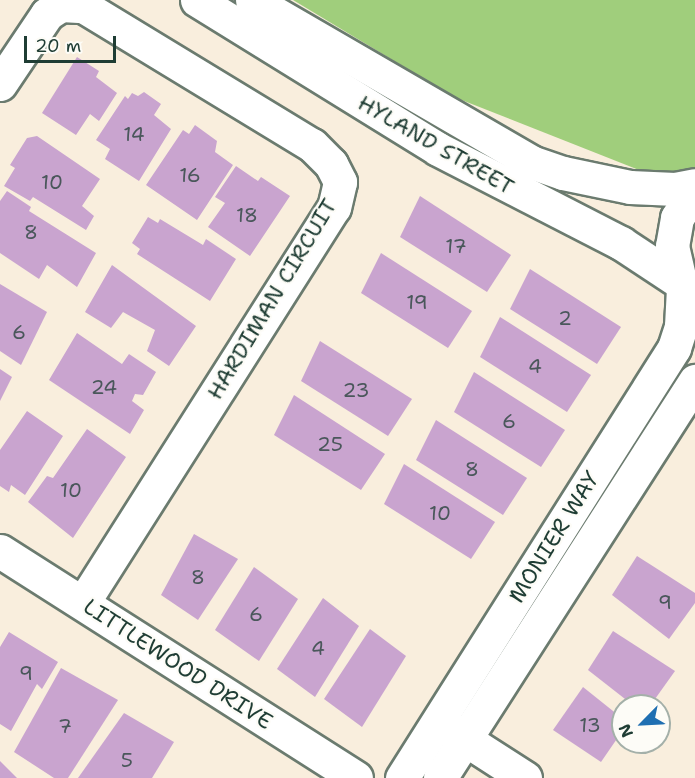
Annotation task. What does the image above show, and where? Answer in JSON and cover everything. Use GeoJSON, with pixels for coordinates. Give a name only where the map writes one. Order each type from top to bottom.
{"type":"FeatureCollection","features":[{"type":"Feature","properties":{"kind":"street","name":"HYLAND STREET"},"geometry":{"type":"LineString","coordinates":[[197,0],[438,149],[621,243],[686,291]]}},
{"type":"Feature","properties":{"kind":"street","name":"HYLAND STREET"},"geometry":{"type":"LineString","coordinates":[[252,0],[531,162],[622,186],[675,189],[695,185]]}},
{"type":"Feature","properties":{"kind":"street","name":"HARDIMAN CIRCUIT"},"geometry":{"type":"LineString","coordinates":[[0,84],[33,31],[54,4],[83,6],[111,20],[312,146],[331,164],[340,182],[334,207],[83,603]]}},
{"type":"Feature","properties":{"kind":"street","name":"MONIER WAY"},"geometry":{"type":"LineString","coordinates":[[402,778],[674,348],[681,326],[686,291],[673,257],[674,229],[681,209],[695,191]]}},
{"type":"Feature","properties":{"kind":"street","name":"MONIER WAY"},"geometry":{"type":"LineString","coordinates":[[440,778],[695,381]]}},
{"type":"Feature","properties":{"kind":"street","name":"LITTLEWOOD DRIVE"},"geometry":{"type":"LineString","coordinates":[[0,551],[356,778]]}},
{"type":"Feature","properties":{"kind":"street"},"geometry":{"type":"LineString","coordinates":[[437,721],[525,778]]}},
{"type":"Feature","properties":{"kind":"green space"},"geometry":{"type":"Polygon","coordinates":[[[293,0],[695,0],[695,180],[639,170],[454,97],[293,0]]]}},
{"type":"Feature","properties":{"kind":"building"},"geometry":{"type":"Polygon","coordinates":[[[77,57],[99,71],[96,77],[117,93],[99,121],[90,114],[76,135],[42,113],[77,57]]]}},
{"type":"Feature","properties":{"kind":"building"},"geometry":{"type":"Polygon","coordinates":[[[144,92],[161,104],[154,115],[171,129],[139,181],[105,159],[110,149],[96,140],[125,96],[128,99],[132,93],[138,96],[144,92]]]}},
{"type":"Feature","properties":{"kind":"building"},"geometry":{"type":"Polygon","coordinates":[[[195,125],[217,141],[215,152],[233,165],[197,220],[146,185],[183,130],[189,134],[195,125]]]}},
{"type":"Feature","properties":{"kind":"building"},"geometry":{"type":"Polygon","coordinates":[[[37,136],[100,179],[82,206],[94,216],[86,230],[33,197],[30,201],[4,186],[15,168],[10,165],[27,138],[37,136]]]}},
{"type":"Feature","properties":{"kind":"building"},"geometry":{"type":"Polygon","coordinates":[[[236,166],[258,181],[261,177],[290,196],[250,256],[208,227],[225,203],[215,197],[236,166]]]}},
{"type":"Feature","properties":{"kind":"building"},"geometry":{"type":"Polygon","coordinates":[[[7,191],[31,207],[29,211],[96,253],[77,287],[47,265],[39,279],[0,253],[0,201],[7,191]]]}},
{"type":"Feature","properties":{"kind":"building"},"geometry":{"type":"Polygon","coordinates":[[[420,196],[511,255],[487,292],[400,237],[420,196]]]}},
{"type":"Feature","properties":{"kind":"building"},"geometry":{"type":"Polygon","coordinates":[[[148,217],[158,223],[160,219],[203,245],[206,239],[236,259],[210,301],[137,254],[140,249],[132,243],[148,217]]]}},
{"type":"Feature","properties":{"kind":"building"},"geometry":{"type":"Polygon","coordinates":[[[381,253],[472,311],[448,348],[361,293],[381,253]]]}},
{"type":"Feature","properties":{"kind":"building"},"geometry":{"type":"Polygon","coordinates":[[[112,265],[196,326],[169,366],[147,351],[155,330],[123,312],[111,328],[85,312],[112,265]]]}},
{"type":"Feature","properties":{"kind":"building"},"geometry":{"type":"Polygon","coordinates":[[[530,269],[621,327],[597,364],[510,309],[530,269]]]}},
{"type":"Feature","properties":{"kind":"building"},"geometry":{"type":"Polygon","coordinates":[[[0,284],[47,312],[21,365],[0,351],[0,284]]]}},
{"type":"Feature","properties":{"kind":"building"},"geometry":{"type":"Polygon","coordinates":[[[500,317],[591,375],[567,412],[480,357],[500,317]]]}},
{"type":"Feature","properties":{"kind":"building"},"geometry":{"type":"Polygon","coordinates":[[[77,333],[122,364],[129,354],[156,372],[143,395],[135,394],[132,401],[144,410],[130,434],[49,380],[77,333]]]}},
{"type":"Feature","properties":{"kind":"building"},"geometry":{"type":"Polygon","coordinates":[[[320,341],[412,399],[388,436],[301,381],[320,341]]]}},
{"type":"Feature","properties":{"kind":"building"},"geometry":{"type":"Polygon","coordinates":[[[0,369],[12,377],[0,401],[0,369]]]}},
{"type":"Feature","properties":{"kind":"building"},"geometry":{"type":"Polygon","coordinates":[[[474,372],[565,430],[541,467],[454,412],[474,372]]]}},
{"type":"Feature","properties":{"kind":"building"},"geometry":{"type":"Polygon","coordinates":[[[294,395],[385,454],[361,490],[274,435],[294,395]]]}},
{"type":"Feature","properties":{"kind":"building"},"geometry":{"type":"Polygon","coordinates":[[[27,411],[63,436],[25,495],[11,485],[9,492],[0,486],[0,450],[27,411]]]}},
{"type":"Feature","properties":{"kind":"building"},"geometry":{"type":"Polygon","coordinates":[[[436,420],[527,478],[503,515],[416,460],[436,420]]]}},
{"type":"Feature","properties":{"kind":"building"},"geometry":{"type":"Polygon","coordinates":[[[87,429],[126,457],[73,538],[28,502],[47,476],[53,478],[87,429]]]}},
{"type":"Feature","properties":{"kind":"building"},"geometry":{"type":"Polygon","coordinates":[[[404,464],[495,522],[471,559],[384,504],[404,464]]]}},
{"type":"Feature","properties":{"kind":"building"},"geometry":{"type":"Polygon","coordinates":[[[194,534],[238,559],[198,620],[161,595],[194,534]]]}},
{"type":"Feature","properties":{"kind":"building"},"geometry":{"type":"Polygon","coordinates":[[[637,556],[695,593],[695,603],[669,639],[612,595],[637,556]]]}},
{"type":"Feature","properties":{"kind":"building"},"geometry":{"type":"Polygon","coordinates":[[[254,567],[298,599],[259,661],[215,630],[254,567]]]}},
{"type":"Feature","properties":{"kind":"building"},"geometry":{"type":"Polygon","coordinates":[[[323,598],[359,626],[315,697],[277,669],[323,598]]]}},
{"type":"Feature","properties":{"kind":"building"},"geometry":{"type":"Polygon","coordinates":[[[370,629],[406,656],[362,727],[324,699],[370,629]]]}},
{"type":"Feature","properties":{"kind":"building"},"geometry":{"type":"Polygon","coordinates":[[[613,631],[675,671],[659,694],[619,694],[588,670],[613,631]]]}},
{"type":"Feature","properties":{"kind":"building"},"geometry":{"type":"Polygon","coordinates":[[[9,632],[58,662],[42,689],[37,684],[11,731],[0,724],[0,647],[9,632]]]}},
{"type":"Feature","properties":{"kind":"building"},"geometry":{"type":"Polygon","coordinates":[[[61,668],[118,700],[68,778],[54,778],[14,752],[61,668]]]}},
{"type":"Feature","properties":{"kind":"building"},"geometry":{"type":"Polygon","coordinates":[[[583,687],[611,709],[611,747],[601,762],[553,730],[583,687]]]}},
{"type":"Feature","properties":{"kind":"building"},"geometry":{"type":"Polygon","coordinates":[[[124,713],[174,742],[152,778],[78,778],[124,713]]]}},
{"type":"Feature","properties":{"kind":"building"},"geometry":{"type":"Polygon","coordinates":[[[0,761],[17,778],[0,778],[0,761]]]}}]}
